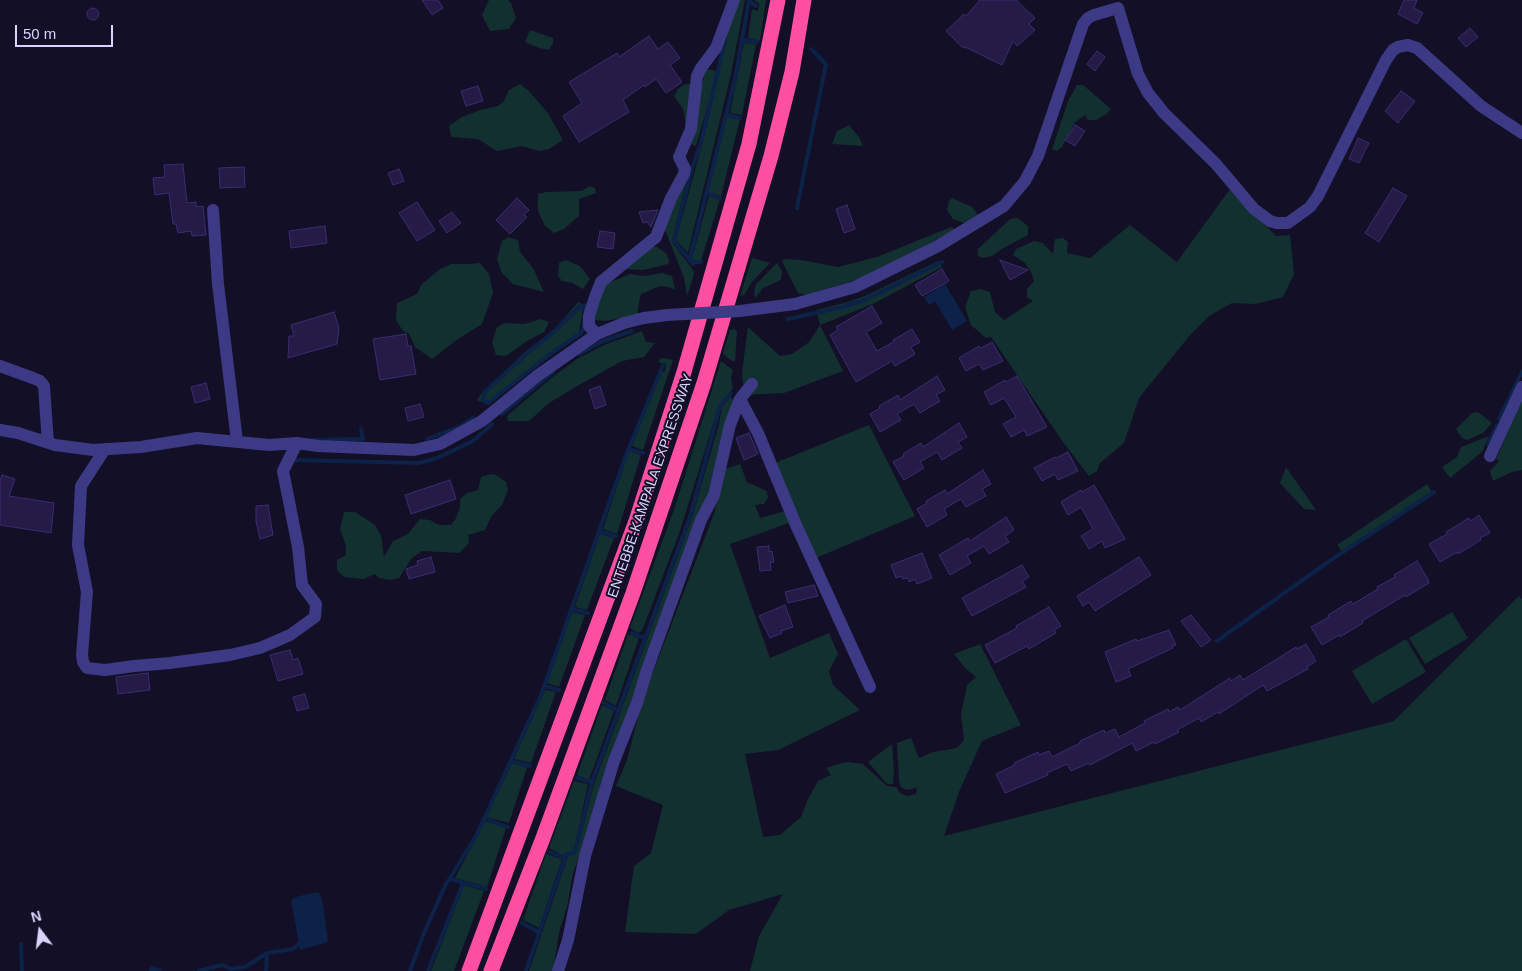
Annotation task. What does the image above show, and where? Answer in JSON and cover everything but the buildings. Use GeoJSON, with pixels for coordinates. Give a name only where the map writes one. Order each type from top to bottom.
{"type":"FeatureCollection","features":[{"type":"Feature","properties":{"kind":"highway","name":"ENTEBBE-KAMPALA EXPRESSWAY"},"geometry":{"type":"LineString","coordinates":[[469,971],[636,521],[681,381],[749,144],[778,0]]}},
{"type":"Feature","properties":{"kind":"highway","name":"ENTEBBE-KAMPALA EXPRESSWAY"},"geometry":{"type":"LineString","coordinates":[[491,971],[543,838],[630,602],[704,383],[772,156],[792,72],[804,0]]}},
{"type":"Feature","properties":{"kind":"street"},"geometry":{"type":"LineString","coordinates":[[597,334],[589,326],[589,316],[594,297],[602,282],[656,237],[671,198],[684,174],[685,169],[679,157],[691,129],[697,76],[716,48],[734,0]]}},
{"type":"Feature","properties":{"kind":"street"},"geometry":{"type":"LineString","coordinates":[[0,430],[18,433],[48,443],[93,450],[141,447],[197,438],[269,445],[297,443],[318,446],[414,450],[440,444],[482,421],[537,376],[597,334],[624,323],[667,315],[740,311],[796,304],[855,287],[938,246],[1004,206],[1025,181],[1038,156],[1083,24],[1088,18],[1118,4],[1138,74],[1148,93],[1164,113],[1216,164],[1254,209],[1270,221],[1276,223],[1288,223],[1310,207],[1318,196],[1386,60],[1398,48],[1408,45],[1417,48],[1482,106],[1522,133]]}},
{"type":"Feature","properties":{"kind":"street"},"geometry":{"type":"LineString","coordinates":[[213,210],[218,284],[237,441]]}},
{"type":"Feature","properties":{"kind":"street"},"geometry":{"type":"LineString","coordinates":[[0,366],[40,381],[44,386],[48,443]]}},
{"type":"Feature","properties":{"kind":"street"},"geometry":{"type":"LineString","coordinates":[[558,971],[568,940],[585,856],[614,761],[637,704],[649,662],[701,520],[714,495],[730,425],[740,399],[752,384]]}},
{"type":"Feature","properties":{"kind":"street"},"geometry":{"type":"LineString","coordinates":[[1490,456],[1522,387]]}},
{"type":"Feature","properties":{"kind":"street"},"geometry":{"type":"LineString","coordinates":[[740,399],[758,433],[796,525],[870,687]]}},
{"type":"Feature","properties":{"kind":"street"},"geometry":{"type":"LineString","coordinates":[[105,449],[80,486],[78,545],[86,592],[83,662],[87,668],[105,670],[170,664],[230,655],[260,648],[290,635],[315,617],[316,604],[302,585],[298,547],[283,471],[297,443]]}},
{"type":"Feature","properties":{"kind":"green space"},"geometry":{"type":"Polygon","coordinates":[[[489,0],[508,0],[511,3],[516,18],[509,29],[490,31],[482,15],[489,0]]]}},
{"type":"Feature","properties":{"kind":"green space"},"geometry":{"type":"Polygon","coordinates":[[[735,0],[745,0],[731,74],[688,253],[676,240],[705,133],[727,38],[725,37],[735,0]]]}},
{"type":"Feature","properties":{"kind":"green space"},"geometry":{"type":"Polygon","coordinates":[[[754,0],[766,0],[760,41],[748,38],[752,9],[758,11],[759,4],[754,0]]]}},
{"type":"Feature","properties":{"kind":"green space"},"geometry":{"type":"Polygon","coordinates":[[[530,30],[553,38],[553,43],[549,50],[525,42],[530,30]]]}},
{"type":"Feature","properties":{"kind":"green space"},"geometry":{"type":"Polygon","coordinates":[[[744,43],[756,44],[742,115],[730,113],[744,43]]]}},
{"type":"Feature","properties":{"kind":"green space"},"geometry":{"type":"Polygon","coordinates":[[[705,69],[718,71],[696,146],[685,142],[686,126],[683,109],[674,96],[678,89],[685,84],[700,84],[704,80],[702,74],[705,69]]]}},
{"type":"Feature","properties":{"kind":"green space"},"geometry":{"type":"Polygon","coordinates":[[[520,84],[529,91],[548,113],[563,140],[549,149],[539,151],[522,146],[497,151],[478,139],[451,137],[449,126],[462,117],[498,106],[504,101],[509,90],[520,84]]]}},
{"type":"Feature","properties":{"kind":"green space"},"geometry":{"type":"Polygon","coordinates":[[[1077,85],[1083,85],[1111,109],[1096,120],[1088,120],[1085,115],[1075,122],[1062,147],[1057,151],[1052,149],[1068,101],[1077,85]]]}},
{"type":"Feature","properties":{"kind":"green space"},"geometry":{"type":"Polygon","coordinates":[[[727,117],[740,119],[721,196],[708,192],[727,117]]]}},
{"type":"Feature","properties":{"kind":"green space"},"geometry":{"type":"Polygon","coordinates":[[[849,125],[859,137],[863,146],[832,144],[837,131],[849,125]]]}},
{"type":"Feature","properties":{"kind":"green space"},"geometry":{"type":"Polygon","coordinates":[[[688,174],[672,242],[693,270],[694,274],[687,296],[684,278],[663,225],[688,174]]]}},
{"type":"Feature","properties":{"kind":"green space"},"geometry":{"type":"Polygon","coordinates":[[[589,186],[595,188],[596,193],[579,199],[579,216],[564,229],[554,233],[545,226],[538,211],[538,194],[582,191],[589,186]]]}},
{"type":"Feature","properties":{"kind":"green space"},"geometry":{"type":"Polygon","coordinates":[[[1230,189],[1276,236],[1290,235],[1294,274],[1283,297],[1255,304],[1232,303],[1209,316],[1191,334],[1139,398],[1124,443],[1100,463],[1097,471],[1089,476],[1063,442],[991,337],[986,338],[971,325],[965,307],[971,291],[980,289],[990,292],[995,312],[1004,320],[1033,301],[1027,297],[1027,289],[1034,281],[1025,263],[1013,255],[1016,249],[1034,241],[1043,243],[1053,254],[1055,239],[1063,238],[1068,242],[1067,253],[1090,258],[1130,225],[1177,262],[1230,189]]]}},
{"type":"Feature","properties":{"kind":"green space"},"geometry":{"type":"Polygon","coordinates":[[[709,196],[720,199],[701,261],[693,261],[692,258],[709,196]]]}},
{"type":"Feature","properties":{"kind":"green space"},"geometry":{"type":"Polygon","coordinates":[[[952,198],[972,207],[979,216],[968,224],[953,219],[947,210],[949,201],[952,198]]]}},
{"type":"Feature","properties":{"kind":"green space"},"geometry":{"type":"Polygon","coordinates":[[[1018,218],[1028,226],[1028,235],[992,256],[983,258],[978,256],[978,249],[1010,219],[1018,218]]]}},
{"type":"Feature","properties":{"kind":"green space"},"geometry":{"type":"Polygon","coordinates":[[[951,227],[954,228],[953,231],[900,262],[869,276],[806,295],[798,293],[782,261],[785,259],[801,260],[838,267],[877,257],[951,227]]]}},
{"type":"Feature","properties":{"kind":"green space"},"geometry":{"type":"Polygon","coordinates":[[[508,237],[518,240],[520,252],[533,268],[544,292],[513,284],[502,273],[497,259],[502,241],[508,237]]]}},
{"type":"Feature","properties":{"kind":"green space"},"geometry":{"type":"Polygon","coordinates":[[[651,247],[657,247],[666,253],[669,260],[668,264],[643,270],[626,269],[651,247]]]}},
{"type":"Feature","properties":{"kind":"green space"},"geometry":{"type":"Polygon","coordinates":[[[752,258],[770,263],[752,282],[744,295],[740,296],[752,258]]]}},
{"type":"Feature","properties":{"kind":"green space"},"geometry":{"type":"Polygon","coordinates":[[[566,260],[580,266],[590,279],[583,289],[572,283],[562,281],[558,276],[559,263],[566,260]]]}},
{"type":"Feature","properties":{"kind":"green space"},"geometry":{"type":"Polygon","coordinates":[[[938,261],[942,267],[873,304],[820,325],[816,310],[867,295],[938,261]]]}},
{"type":"Feature","properties":{"kind":"green space"},"geometry":{"type":"Polygon","coordinates":[[[480,263],[489,274],[493,293],[482,324],[432,359],[415,347],[409,334],[403,331],[396,320],[397,303],[417,294],[421,285],[440,269],[451,264],[480,263]]]}},
{"type":"Feature","properties":{"kind":"green space"},"geometry":{"type":"Polygon","coordinates":[[[777,263],[782,271],[781,280],[763,288],[755,298],[756,284],[777,263]]]}},
{"type":"Feature","properties":{"kind":"green space"},"geometry":{"type":"Polygon","coordinates":[[[663,273],[672,276],[675,290],[660,286],[641,294],[638,316],[604,321],[595,320],[595,308],[606,284],[630,274],[644,276],[663,273]]]}},
{"type":"Feature","properties":{"kind":"green space"},"geometry":{"type":"Polygon","coordinates":[[[578,302],[582,304],[583,309],[579,332],[575,337],[537,363],[489,405],[477,400],[483,391],[525,352],[556,328],[578,302]]]}},
{"type":"Feature","properties":{"kind":"green space"},"geometry":{"type":"Polygon","coordinates":[[[541,319],[549,322],[544,332],[506,356],[496,355],[492,342],[497,327],[505,323],[524,324],[541,319]]]}},
{"type":"Feature","properties":{"kind":"green space"},"geometry":{"type":"Polygon","coordinates":[[[820,325],[843,371],[784,393],[744,395],[742,372],[748,327],[780,356],[792,354],[809,342],[820,325]]]}},
{"type":"Feature","properties":{"kind":"green space"},"geometry":{"type":"Polygon","coordinates":[[[734,329],[737,331],[735,362],[723,353],[730,330],[734,329]]]}},
{"type":"Feature","properties":{"kind":"green space"},"geometry":{"type":"Polygon","coordinates":[[[642,331],[646,342],[655,343],[644,357],[622,361],[549,403],[529,421],[508,421],[507,416],[550,379],[577,359],[604,345],[642,331]]]}},
{"type":"Feature","properties":{"kind":"green space"},"geometry":{"type":"Polygon","coordinates":[[[663,358],[673,360],[643,450],[632,446],[661,373],[665,371],[666,364],[658,362],[663,358]]]}},
{"type":"Feature","properties":{"kind":"green space"},"geometry":{"type":"Polygon","coordinates":[[[721,361],[733,370],[731,378],[733,388],[719,405],[680,531],[642,631],[638,633],[630,628],[675,507],[721,361]]]}},
{"type":"Feature","properties":{"kind":"green space"},"geometry":{"type":"Polygon","coordinates":[[[731,396],[734,402],[712,485],[573,873],[567,907],[559,933],[553,971],[529,971],[568,856],[576,854],[594,784],[692,517],[719,424],[722,407],[731,396]]]}},
{"type":"Feature","properties":{"kind":"green space"},"geometry":{"type":"Polygon","coordinates":[[[1522,400],[1522,470],[1512,472],[1493,481],[1490,471],[1499,461],[1496,459],[1522,400]]]}},
{"type":"Feature","properties":{"kind":"green space"},"geometry":{"type":"Polygon","coordinates":[[[1478,412],[1492,423],[1483,433],[1467,440],[1462,438],[1456,429],[1472,413],[1478,412]]]}},
{"type":"Feature","properties":{"kind":"green space"},"geometry":{"type":"Polygon","coordinates":[[[869,425],[915,516],[816,558],[775,463],[869,425]]]}},
{"type":"Feature","properties":{"kind":"green space"},"geometry":{"type":"Polygon","coordinates":[[[1489,436],[1482,452],[1450,478],[1442,467],[1457,457],[1461,447],[1489,436]]]}},
{"type":"Feature","properties":{"kind":"green space"},"geometry":{"type":"Polygon","coordinates":[[[629,451],[641,455],[617,534],[603,529],[629,451]]]}},
{"type":"Feature","properties":{"kind":"green space"},"geometry":{"type":"Polygon","coordinates":[[[740,464],[747,482],[767,491],[768,498],[764,504],[755,505],[760,518],[785,511],[792,522],[730,544],[770,658],[829,633],[838,654],[829,671],[833,685],[860,710],[778,750],[745,754],[763,837],[780,835],[801,817],[818,781],[831,775],[826,768],[838,764],[848,762],[863,764],[887,786],[896,787],[900,793],[907,796],[916,794],[917,788],[906,790],[901,787],[897,743],[911,738],[919,758],[933,752],[957,748],[964,740],[961,714],[967,685],[976,677],[966,669],[954,654],[980,644],[1021,725],[982,741],[959,792],[944,836],[1394,721],[1519,596],[1522,599],[1522,971],[750,971],[759,936],[783,894],[729,910],[696,934],[625,932],[634,866],[651,853],[663,805],[616,786],[627,760],[643,698],[715,511],[722,470],[740,464]]]}},
{"type":"Feature","properties":{"kind":"green space"},"geometry":{"type":"Polygon","coordinates":[[[1286,467],[1316,510],[1304,509],[1280,483],[1286,467]]]}},
{"type":"Feature","properties":{"kind":"green space"},"geometry":{"type":"Polygon","coordinates":[[[491,474],[506,482],[508,490],[502,505],[492,515],[485,530],[468,535],[469,543],[459,553],[422,551],[412,558],[399,578],[391,580],[379,578],[375,574],[364,579],[344,577],[337,570],[337,560],[346,555],[346,546],[340,529],[344,512],[355,512],[375,525],[381,535],[384,557],[393,541],[408,534],[420,519],[430,520],[439,525],[451,525],[460,508],[460,499],[467,493],[478,490],[481,477],[491,474]]]}},
{"type":"Feature","properties":{"kind":"green space"},"geometry":{"type":"Polygon","coordinates":[[[1427,484],[1432,492],[1342,551],[1337,545],[1427,484]]]}},
{"type":"Feature","properties":{"kind":"green space"},"geometry":{"type":"Polygon","coordinates":[[[600,534],[614,538],[587,610],[575,607],[600,534]]]}},
{"type":"Feature","properties":{"kind":"green space"},"geometry":{"type":"Polygon","coordinates":[[[572,612],[585,615],[559,687],[547,683],[572,612]]]}},
{"type":"Feature","properties":{"kind":"green space"},"geometry":{"type":"Polygon","coordinates":[[[1452,612],[1468,638],[1425,664],[1409,638],[1452,612]]]}},
{"type":"Feature","properties":{"kind":"green space"},"geometry":{"type":"Polygon","coordinates":[[[628,634],[639,638],[616,706],[605,700],[628,634]]]}},
{"type":"Feature","properties":{"kind":"green space"},"geometry":{"type":"Polygon","coordinates":[[[1406,639],[1426,672],[1372,704],[1352,671],[1406,639]]]}},
{"type":"Feature","properties":{"kind":"green space"},"geometry":{"type":"Polygon","coordinates":[[[545,690],[556,692],[531,763],[514,759],[545,690]]]}},
{"type":"Feature","properties":{"kind":"green space"},"geometry":{"type":"Polygon","coordinates":[[[602,705],[614,711],[589,780],[577,775],[602,705]]]}},
{"type":"Feature","properties":{"kind":"green space"},"geometry":{"type":"Polygon","coordinates":[[[892,744],[893,784],[887,784],[868,762],[892,744]]]}},
{"type":"Feature","properties":{"kind":"green space"},"geometry":{"type":"Polygon","coordinates":[[[512,763],[527,768],[509,823],[486,817],[512,763]]]}},
{"type":"Feature","properties":{"kind":"green space"},"geometry":{"type":"Polygon","coordinates":[[[574,781],[588,784],[574,851],[565,853],[564,856],[549,848],[574,781]]]}},
{"type":"Feature","properties":{"kind":"green space"},"geometry":{"type":"Polygon","coordinates":[[[485,821],[506,828],[487,887],[455,878],[485,821]]]}},
{"type":"Feature","properties":{"kind":"green space"},"geometry":{"type":"Polygon","coordinates":[[[546,854],[562,859],[539,928],[523,920],[546,854]]]}},
{"type":"Feature","properties":{"kind":"green space"},"geometry":{"type":"Polygon","coordinates":[[[464,885],[484,891],[454,971],[431,971],[464,885]]]}},
{"type":"Feature","properties":{"kind":"water"},"geometry":{"type":"Polygon","coordinates":[[[945,284],[967,321],[952,330],[935,301],[929,305],[924,297],[945,284]]]}},
{"type":"Feature","properties":{"kind":"water"},"geometry":{"type":"Polygon","coordinates":[[[319,892],[323,904],[328,942],[300,950],[291,900],[299,896],[319,892]]]}},
{"type":"Feature","properties":{"kind":"waterway"},"geometry":{"type":"LineString","coordinates":[[690,258],[735,79],[749,0]]}},
{"type":"Feature","properties":{"kind":"waterway"},"geometry":{"type":"LineString","coordinates":[[749,1],[756,6]]}},
{"type":"Feature","properties":{"kind":"waterway"},"geometry":{"type":"LineString","coordinates":[[693,264],[674,241],[692,168],[701,143],[725,40]]}},
{"type":"Feature","properties":{"kind":"waterway"},"geometry":{"type":"LineString","coordinates":[[742,40],[757,42]]}},
{"type":"Feature","properties":{"kind":"waterway"},"geometry":{"type":"LineString","coordinates":[[797,208],[826,64],[811,49]]}},
{"type":"Feature","properties":{"kind":"waterway"},"geometry":{"type":"LineString","coordinates":[[726,115],[740,118]]}},
{"type":"Feature","properties":{"kind":"waterway"},"geometry":{"type":"LineString","coordinates":[[707,193],[720,198]]}},
{"type":"Feature","properties":{"kind":"waterway"},"geometry":{"type":"LineString","coordinates":[[692,262],[701,262]]}},
{"type":"Feature","properties":{"kind":"waterway"},"geometry":{"type":"LineString","coordinates":[[788,319],[843,307],[867,299],[942,262]]}},
{"type":"Feature","properties":{"kind":"waterway"},"geometry":{"type":"LineString","coordinates":[[586,305],[581,333],[553,352],[488,403],[483,400],[484,393],[525,355],[556,330],[579,307],[586,305]]}},
{"type":"Feature","properties":{"kind":"waterway"},"geometry":{"type":"LineString","coordinates":[[579,354],[603,341],[632,331]]}},
{"type":"Feature","properties":{"kind":"waterway"},"geometry":{"type":"LineString","coordinates":[[410,971],[424,933],[445,886],[476,836],[541,695],[625,458],[663,365]]}},
{"type":"Feature","properties":{"kind":"waterway"},"geometry":{"type":"LineString","coordinates":[[502,414],[553,372]]}},
{"type":"Feature","properties":{"kind":"waterway"},"geometry":{"type":"LineString","coordinates":[[1499,419],[1522,372]]}},
{"type":"Feature","properties":{"kind":"waterway"},"geometry":{"type":"LineString","coordinates":[[526,971],[566,855],[575,852],[592,782],[690,517],[720,406],[731,393]]}},
{"type":"Feature","properties":{"kind":"waterway"},"geometry":{"type":"LineString","coordinates":[[427,439],[461,426],[473,418]]}},
{"type":"Feature","properties":{"kind":"waterway"},"geometry":{"type":"LineString","coordinates":[[291,460],[419,463],[437,458],[473,441],[492,424]]}},
{"type":"Feature","properties":{"kind":"waterway"},"geometry":{"type":"LineString","coordinates":[[1488,444],[1497,425]]}},
{"type":"Feature","properties":{"kind":"waterway"},"geometry":{"type":"LineString","coordinates":[[313,440],[363,439],[361,429]]}},
{"type":"Feature","properties":{"kind":"waterway"},"geometry":{"type":"LineString","coordinates":[[628,449],[643,453]]}},
{"type":"Feature","properties":{"kind":"waterway"},"geometry":{"type":"LineString","coordinates":[[1217,641],[1328,562],[1434,492]]}},
{"type":"Feature","properties":{"kind":"waterway"},"geometry":{"type":"LineString","coordinates":[[599,531],[616,536]]}},
{"type":"Feature","properties":{"kind":"waterway"},"geometry":{"type":"LineString","coordinates":[[571,609],[588,613]]}},
{"type":"Feature","properties":{"kind":"waterway"},"geometry":{"type":"LineString","coordinates":[[632,633],[645,638]]}},
{"type":"Feature","properties":{"kind":"waterway"},"geometry":{"type":"LineString","coordinates":[[544,686],[559,690]]}},
{"type":"Feature","properties":{"kind":"waterway"},"geometry":{"type":"LineString","coordinates":[[604,703],[619,711]]}},
{"type":"Feature","properties":{"kind":"waterway"},"geometry":{"type":"LineString","coordinates":[[510,761],[530,766]]}},
{"type":"Feature","properties":{"kind":"waterway"},"geometry":{"type":"LineString","coordinates":[[577,778],[592,782]]}},
{"type":"Feature","properties":{"kind":"waterway"},"geometry":{"type":"LineString","coordinates":[[484,818],[508,827]]}},
{"type":"Feature","properties":{"kind":"waterway"},"geometry":{"type":"LineString","coordinates":[[550,852],[565,858]]}},
{"type":"Feature","properties":{"kind":"waterway"},"geometry":{"type":"LineString","coordinates":[[450,879],[486,889]]}},
{"type":"Feature","properties":{"kind":"waterway"},"geometry":{"type":"LineString","coordinates":[[428,971],[463,883]]}},
{"type":"Feature","properties":{"kind":"waterway"},"geometry":{"type":"LineString","coordinates":[[522,923],[540,933]]}},
{"type":"Feature","properties":{"kind":"waterway"},"geometry":{"type":"LineString","coordinates":[[199,971],[222,965],[231,969],[245,967],[267,953],[293,949],[301,942]]}},
{"type":"Feature","properties":{"kind":"waterway"},"geometry":{"type":"LineString","coordinates":[[21,944],[22,971]]}},
{"type":"Feature","properties":{"kind":"waterway"},"geometry":{"type":"LineString","coordinates":[[266,971],[267,953]]}},
{"type":"Feature","properties":{"kind":"waterway"},"geometry":{"type":"LineString","coordinates":[[151,971],[152,968],[160,971]]}}]}
